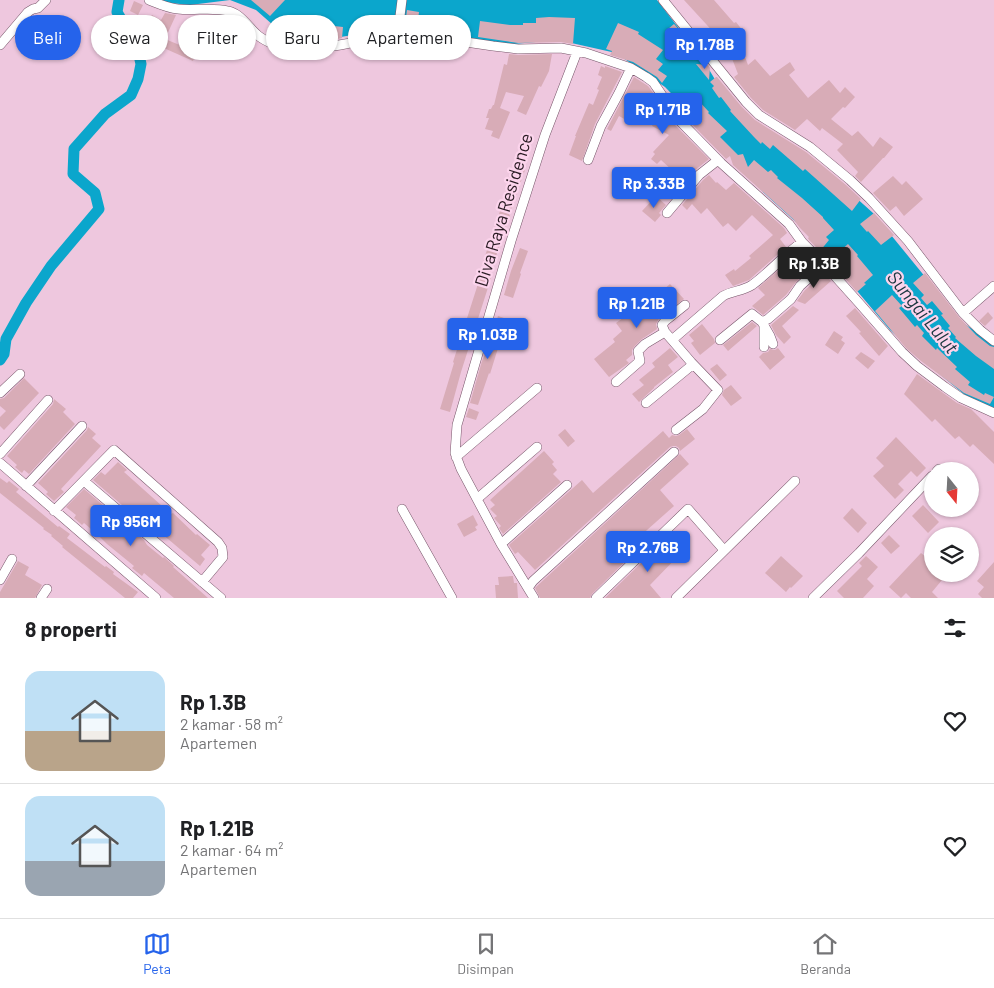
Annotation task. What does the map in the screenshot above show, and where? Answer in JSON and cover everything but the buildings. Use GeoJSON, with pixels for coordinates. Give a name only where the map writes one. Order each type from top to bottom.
{"type":"FeatureCollection","features":[{"type":"Feature","properties":{"kind":"street"},"geometry":{"type":"LineString","coordinates":[[0,44],[28,12],[38,8],[46,0]]}},
{"type":"Feature","properties":{"kind":"street"},"geometry":{"type":"LineString","coordinates":[[149,0],[179,10],[228,11],[239,15],[261,37],[270,42],[288,47],[304,49],[348,44]]}},
{"type":"Feature","properties":{"kind":"street"},"geometry":{"type":"LineString","coordinates":[[400,15],[402,0]]}},
{"type":"Feature","properties":{"kind":"street"},"geometry":{"type":"LineString","coordinates":[[663,0],[746,102],[759,115],[810,147],[869,198],[908,241],[963,313],[994,341]]}},
{"type":"Feature","properties":{"kind":"street"},"geometry":{"type":"LineString","coordinates":[[471,43],[518,49],[561,48],[586,53],[631,68],[646,77],[653,82],[679,120],[718,160],[789,224],[802,242],[848,290],[887,336],[917,366],[962,398],[994,413]]}},
{"type":"Feature","properties":{"kind":"street","name":"Diva Raya Residence"},"geometry":{"type":"LineString","coordinates":[[534,598],[460,469],[455,453],[457,425],[508,250],[545,135],[577,52]]}},
{"type":"Feature","properties":{"kind":"street"},"geometry":{"type":"LineString","coordinates":[[588,160],[601,126],[631,68]]}},
{"type":"Feature","properties":{"kind":"street"},"geometry":{"type":"LineString","coordinates":[[667,213],[699,175],[718,160]]}},
{"type":"Feature","properties":{"kind":"street"},"geometry":{"type":"LineString","coordinates":[[672,340],[723,296],[729,292],[739,291],[750,286],[802,242]]}},
{"type":"Feature","properties":{"kind":"street"},"geometry":{"type":"LineString","coordinates":[[764,324],[824,264]]}},
{"type":"Feature","properties":{"kind":"street"},"geometry":{"type":"LineString","coordinates":[[963,313],[994,286]]}},
{"type":"Feature","properties":{"kind":"street"},"geometry":{"type":"LineString","coordinates":[[676,430],[703,409],[718,390],[691,362],[662,326],[665,321],[685,305]]}},
{"type":"Feature","properties":{"kind":"street"},"geometry":{"type":"LineString","coordinates":[[720,340],[752,314],[764,324],[768,345]]}},
{"type":"Feature","properties":{"kind":"street"},"geometry":{"type":"LineString","coordinates":[[616,382],[640,361],[638,352],[645,344],[666,332]]}},
{"type":"Feature","properties":{"kind":"street"},"geometry":{"type":"LineString","coordinates":[[646,403],[691,366],[691,362]]}},
{"type":"Feature","properties":{"kind":"street"},"geometry":{"type":"LineString","coordinates":[[0,393],[20,374]]}},
{"type":"Feature","properties":{"kind":"street"},"geometry":{"type":"LineString","coordinates":[[456,457],[537,388]]}},
{"type":"Feature","properties":{"kind":"street"},"geometry":{"type":"LineString","coordinates":[[0,454],[48,400]]}},
{"type":"Feature","properties":{"kind":"street"},"geometry":{"type":"LineString","coordinates":[[26,486],[82,426]]}},
{"type":"Feature","properties":{"kind":"street"},"geometry":{"type":"LineString","coordinates":[[477,499],[537,447]]}},
{"type":"Feature","properties":{"kind":"street"},"geometry":{"type":"LineString","coordinates":[[54,511],[114,450],[218,542],[222,548],[223,557],[202,582]]}},
{"type":"Feature","properties":{"kind":"street"},"geometry":{"type":"LineString","coordinates":[[528,588],[533,581],[674,452]]}},
{"type":"Feature","properties":{"kind":"street"},"geometry":{"type":"LineString","coordinates":[[0,463],[156,598]]}},
{"type":"Feature","properties":{"kind":"street"},"geometry":{"type":"LineString","coordinates":[[676,598],[795,480]]}},
{"type":"Feature","properties":{"kind":"street"},"geometry":{"type":"LineString","coordinates":[[84,481],[220,598]]}},
{"type":"Feature","properties":{"kind":"street"},"geometry":{"type":"LineString","coordinates":[[502,544],[567,485]]}},
{"type":"Feature","properties":{"kind":"street"},"geometry":{"type":"LineString","coordinates":[[813,598],[924,485]]}},
{"type":"Feature","properties":{"kind":"street"},"geometry":{"type":"LineString","coordinates":[[402,509],[452,598]]}},
{"type":"Feature","properties":{"kind":"street"},"geometry":{"type":"LineString","coordinates":[[596,598],[688,509],[724,550]]}},
{"type":"Feature","properties":{"kind":"street"},"geometry":{"type":"LineString","coordinates":[[0,580],[12,559]]}},
{"type":"Feature","properties":{"kind":"street"},"geometry":{"type":"LineString","coordinates":[[41,598],[47,589]]}},
{"type":"Feature","properties":{"kind":"water"},"geometry":{"type":"Polygon","coordinates":[[[159,0],[230,0],[190,5],[159,0]]]}},
{"type":"Feature","properties":{"kind":"water","name":"Sungai Lulut"},"geometry":{"type":"Polygon","coordinates":[[[230,0],[657,0],[704,61],[723,93],[737,110],[833,177],[873,213],[962,322],[994,344],[994,409],[965,395],[890,330],[798,224],[764,193],[717,140],[665,87],[616,53],[558,40],[503,45],[471,40],[471,15],[348,15],[348,36],[338,38],[338,15],[266,15],[266,19],[256,10],[230,0]]]}},
{"type":"Feature","properties":{"kind":"waterway"},"geometry":{"type":"LineString","coordinates":[[0,360],[4,354],[6,339],[26,303],[51,266],[99,209],[95,193],[73,174],[74,149],[105,114],[131,95],[138,79],[141,64],[137,46],[117,12],[119,0]]}}]}
